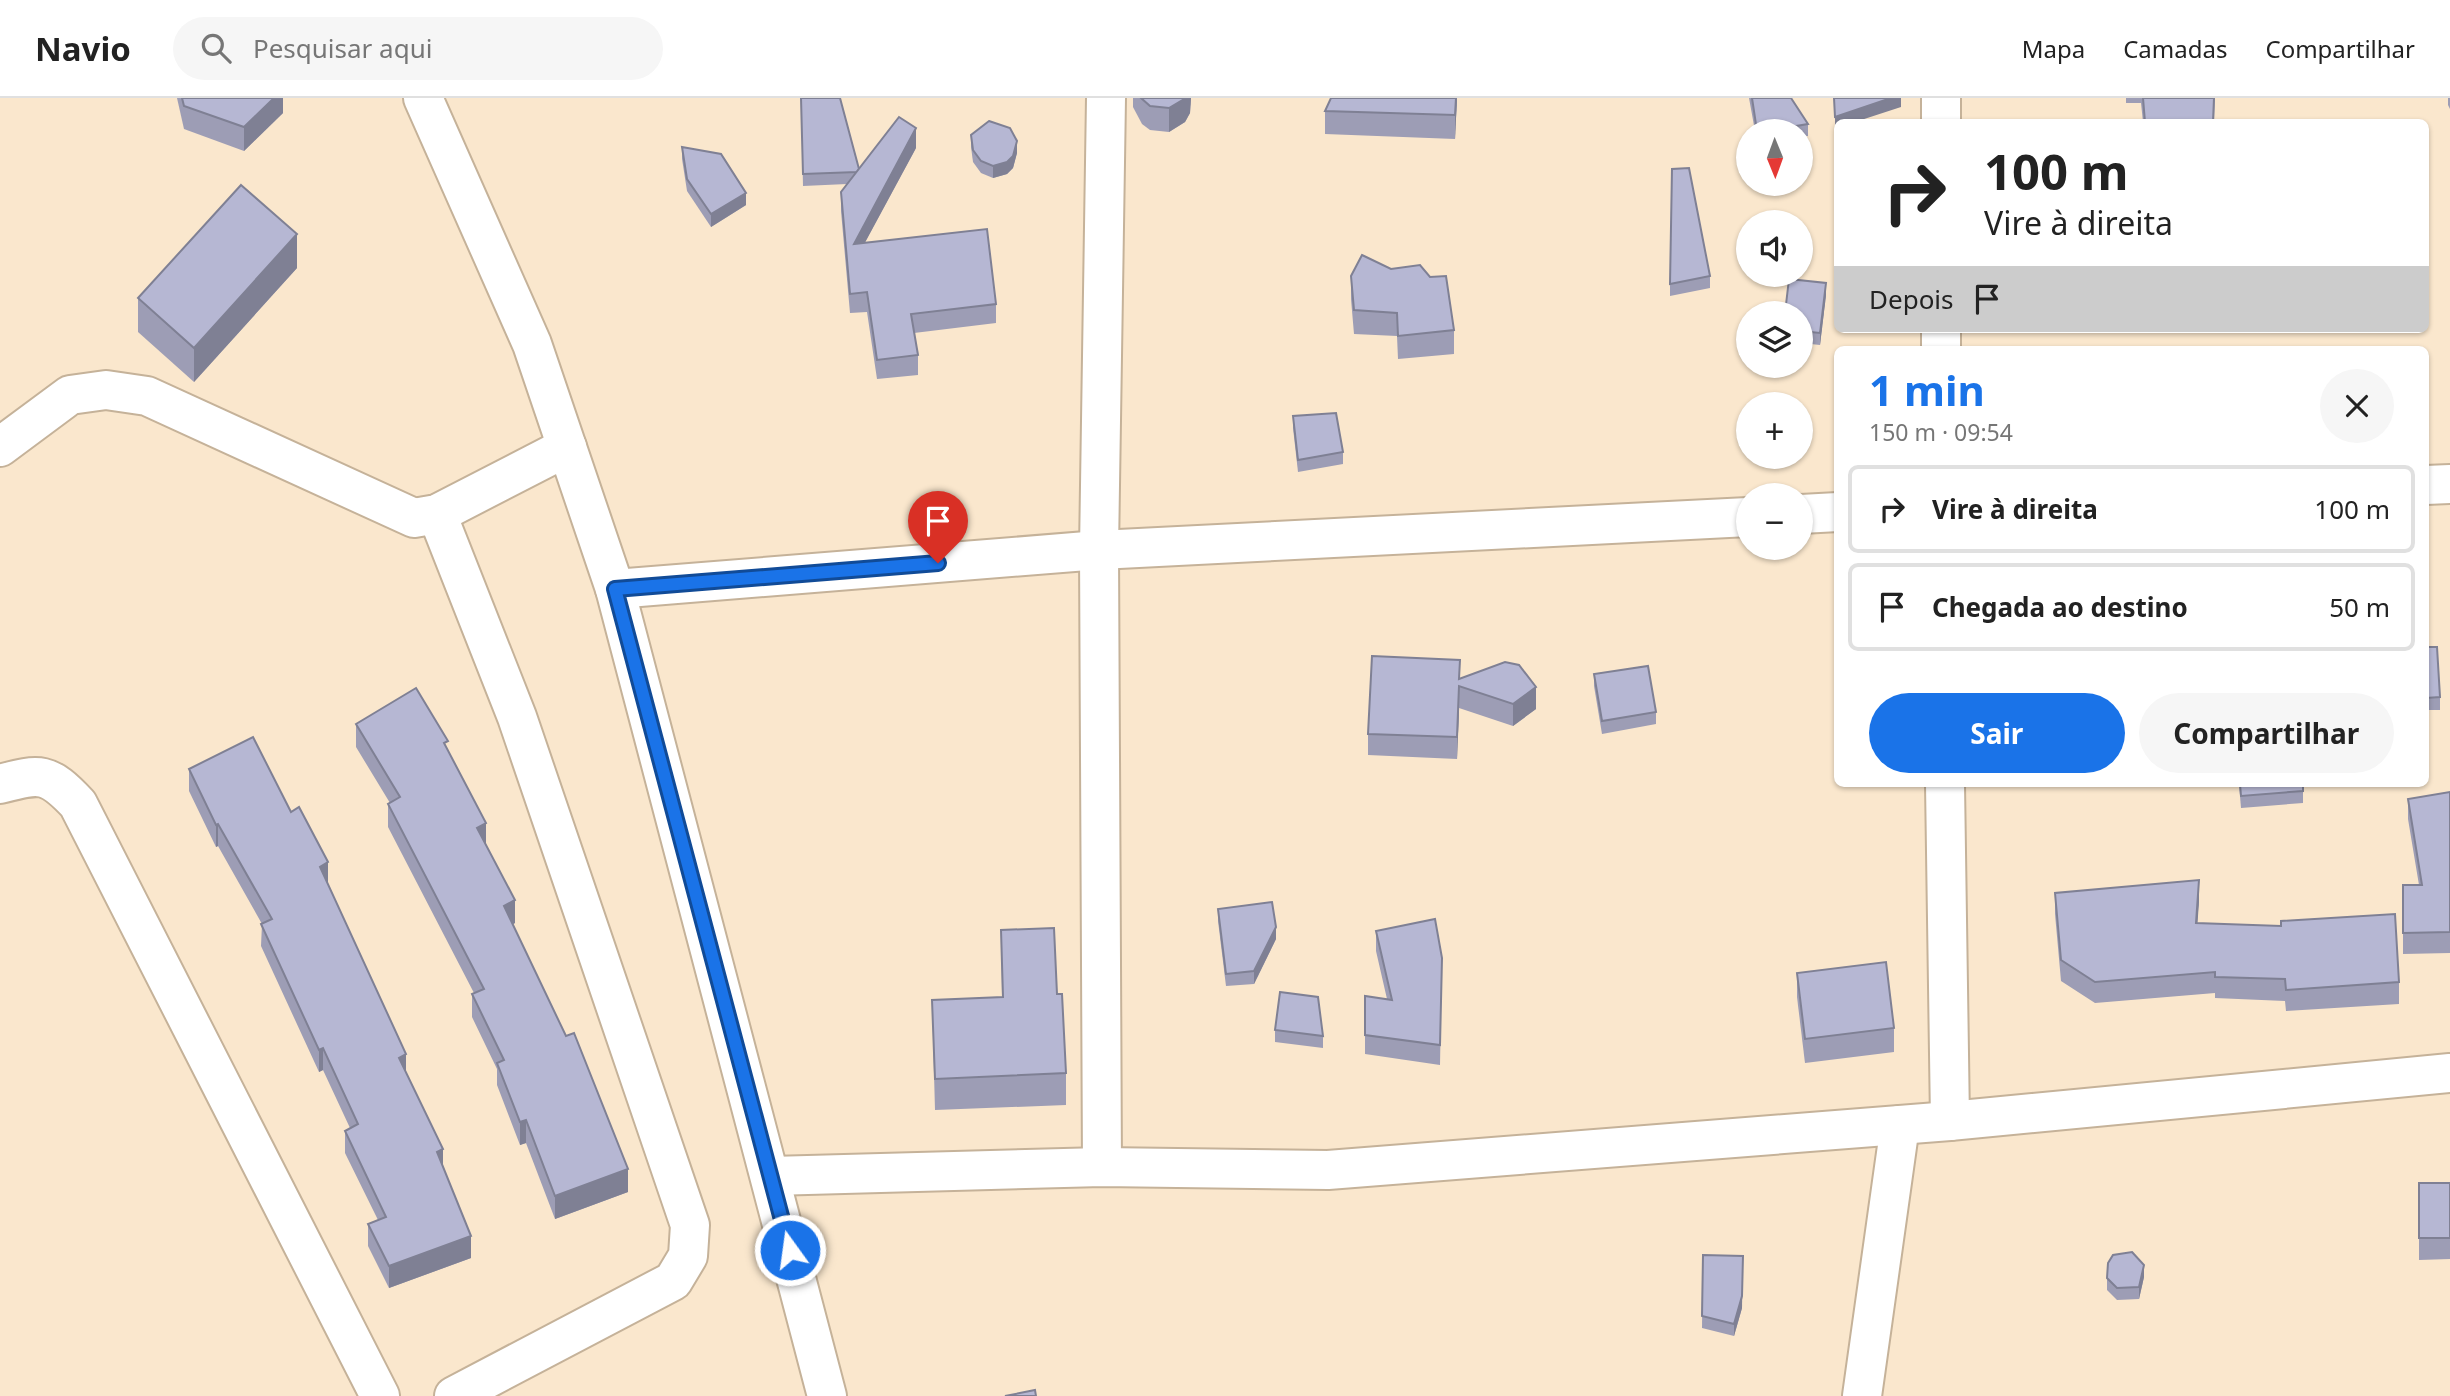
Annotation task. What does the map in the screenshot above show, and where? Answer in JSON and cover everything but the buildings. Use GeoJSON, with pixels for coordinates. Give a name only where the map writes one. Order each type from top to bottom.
{"type":"FeatureCollection","features":[{"type":"Feature","properties":{"kind":"street"},"geometry":{"type":"LineString","coordinates":[[423,98],[532,344],[615,589],[827,1396]]}},
{"type":"Feature","properties":{"kind":"street"},"geometry":{"type":"LineString","coordinates":[[1101,1167],[1099,550],[1106,98]]}},
{"type":"Feature","properties":{"kind":"street"},"geometry":{"type":"LineString","coordinates":[[1941,98],[1941,119]]}},
{"type":"Feature","properties":{"kind":"street"},"geometry":{"type":"LineString","coordinates":[[0,447],[71,395],[106,390],[147,396],[414,518],[437,514],[567,447]]}},
{"type":"Feature","properties":{"kind":"street"},"geometry":{"type":"LineString","coordinates":[[2429,485],[2450,484]]}},
{"type":"Feature","properties":{"kind":"street"},"geometry":{"type":"LineString","coordinates":[[1813,513],[1834,512]]}},
{"type":"Feature","properties":{"kind":"street"},"geometry":{"type":"LineString","coordinates":[[437,514],[517,717],[690,1225],[688,1255],[673,1281],[454,1396]]}},
{"type":"Feature","properties":{"kind":"street"},"geometry":{"type":"LineString","coordinates":[[615,589],[1099,550],[1736,518]]}},
{"type":"Feature","properties":{"kind":"street"},"geometry":{"type":"LineString","coordinates":[[0,784],[33,775],[57,782],[78,804],[380,1396]]}},
{"type":"Feature","properties":{"kind":"street"},"geometry":{"type":"LineString","coordinates":[[1945,787],[1950,1121]]}},
{"type":"Feature","properties":{"kind":"street"},"geometry":{"type":"LineString","coordinates":[[771,1176],[1101,1167],[1328,1170],[1950,1121],[2450,1073]]}},
{"type":"Feature","properties":{"kind":"street"},"geometry":{"type":"LineString","coordinates":[[1862,1396],[1900,1125]]}},
{"type":"Feature","properties":{"kind":"route"},"geometry":{"type":"LineString","coordinates":[[790,1250],[615,589],[938,563]]}}]}
